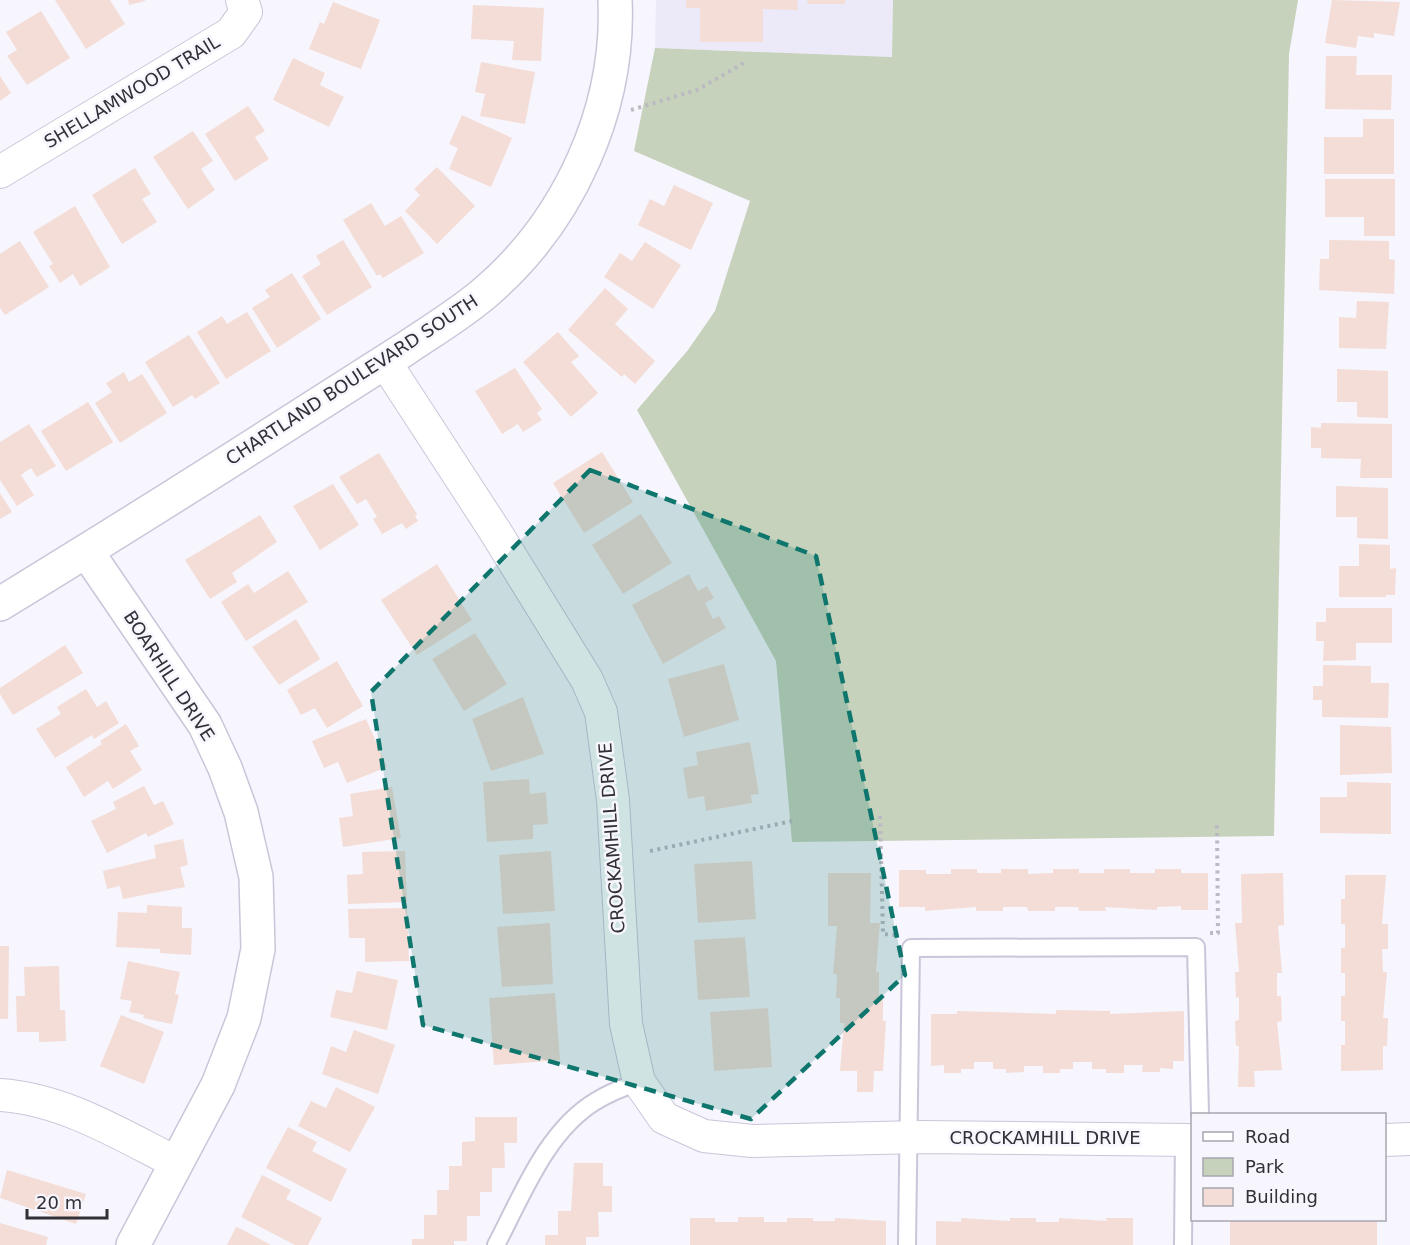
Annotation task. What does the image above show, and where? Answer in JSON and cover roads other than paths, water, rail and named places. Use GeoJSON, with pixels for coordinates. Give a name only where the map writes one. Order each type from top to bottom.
{"type":"FeatureCollection","features":[{"type":"Feature","properties":{"kind":"street","name":"SHELLAMWOOD TRAIL"},"geometry":{"type":"LineString","coordinates":[[0,172],[231,33],[246,12],[242,0]]}},
{"type":"Feature","properties":{"kind":"street","name":"CHARTLAND BOULEVARD SOUTH"},"geometry":{"type":"LineString","coordinates":[[0,604],[87,552],[385,362],[465,309],[512,266],[556,209],[580,168],[604,104],[612,66],[615,0]]}},
{"type":"Feature","properties":{"kind":"street","name":"CROCKAMHILL DRIVE"},"geometry":{"type":"LineString","coordinates":[[385,362],[501,540],[587,680],[601,712],[613,800],[622,990],[626,1024],[639,1082],[664,1118],[704,1136],[752,1141],[1191,1131]]}},
{"type":"Feature","properties":{"kind":"street","name":"BOARHILL DRIVE"},"geometry":{"type":"LineString","coordinates":[[87,552],[205,725],[225,768],[241,812],[256,877],[258,949],[243,1018],[218,1085],[175,1162],[133,1245]]}},
{"type":"Feature","properties":{"kind":"street"},"geometry":{"type":"LineString","coordinates":[[0,1095],[21,1097],[97,1122],[175,1162]]}},
{"type":"Feature","properties":{"kind":"street"},"geometry":{"type":"LineString","coordinates":[[1386,1140],[1410,1139]]}},
{"type":"Feature","properties":{"kind":"lane"},"geometry":{"type":"LineString","coordinates":[[907,1245],[911,948],[1196,947],[1192,1113]]}},
{"type":"Feature","properties":{"kind":"lane"},"geometry":{"type":"LineString","coordinates":[[495,1245],[543,1156],[570,1123],[594,1102],[639,1082]]}},
{"type":"Feature","properties":{"kind":"lane"},"geometry":{"type":"LineString","coordinates":[[1183,1245],[1191,1144]]}}]}
